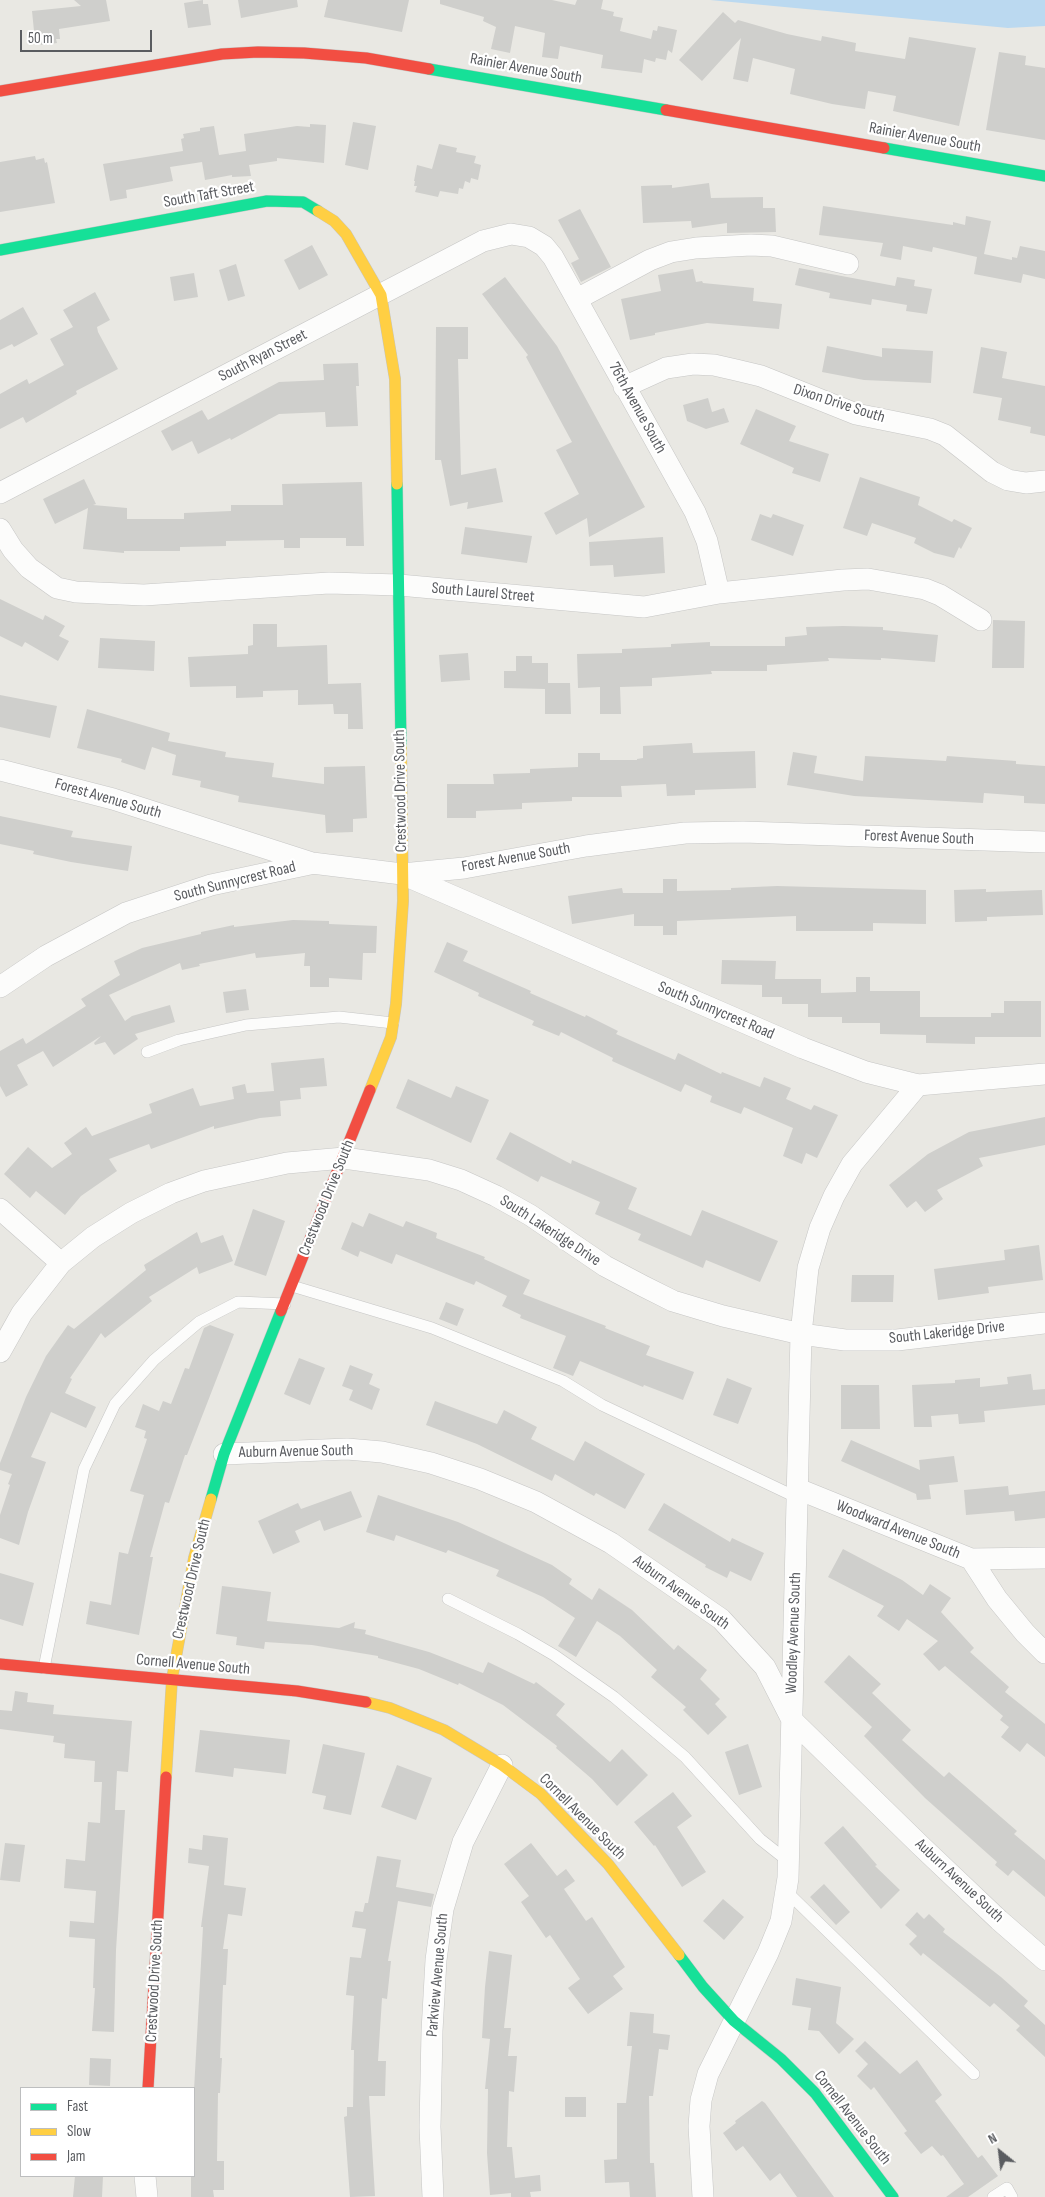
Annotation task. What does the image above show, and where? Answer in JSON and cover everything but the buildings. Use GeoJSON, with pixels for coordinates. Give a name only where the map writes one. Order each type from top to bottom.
{"type":"FeatureCollection","features":[{"type":"Feature","properties":{"kind":"street","name":"Rainier Avenue South"},"geometry":{"type":"LineString","coordinates":[[0,91],[222,54],[304,52],[366,58],[1045,176]]}},
{"type":"Feature","properties":{"kind":"street","name":"South Taft Street"},"geometry":{"type":"LineString","coordinates":[[0,250],[267,201],[304,202],[334,221],[346,234],[381,294]]}},
{"type":"Feature","properties":{"kind":"street","name":"South Ryan Street"},"geometry":{"type":"LineString","coordinates":[[0,493],[483,242],[511,234],[529,237]]}},
{"type":"Feature","properties":{"kind":"street","name":"76th Avenue South"},"geometry":{"type":"LineString","coordinates":[[529,237],[544,246],[553,257],[695,512],[707,541],[719,593]]}},
{"type":"Feature","properties":{"kind":"street"},"geometry":{"type":"LineString","coordinates":[[577,299],[650,260],[671,252],[696,248],[751,245],[772,246],[848,264]]}},
{"type":"Feature","properties":{"kind":"street","name":"Crestwood Drive South"},"geometry":{"type":"LineString","coordinates":[[148,2087],[172,1679],[194,1558],[224,1454],[344,1158],[391,1037],[393,1023],[403,901],[399,585],[395,379],[381,294]]}},
{"type":"Feature","properties":{"kind":"street","name":"Dixon Drive South"},"geometry":{"type":"LineString","coordinates":[[624,387],[666,368],[693,364],[714,365],[761,376],[856,414],[930,429],[945,435],[992,472],[1008,480],[1026,483],[1045,481]]}},
{"type":"Feature","properties":{"kind":"street","name":"South Laurel Street"},"geometry":{"type":"LineString","coordinates":[[0,529],[13,550],[29,568],[57,588],[76,592],[144,595],[329,583],[399,585],[644,607],[719,593],[868,579],[897,583],[940,594],[981,620]]}},
{"type":"Feature","properties":{"kind":"street","name":"Forest Avenue South"},"geometry":{"type":"LineString","coordinates":[[0,770],[114,799],[312,863],[402,874],[464,868],[586,846],[685,833],[743,832],[1045,842]]}},
{"type":"Feature","properties":{"kind":"street","name":"South Sunnycrest Road"},"geometry":{"type":"LineString","coordinates":[[0,987],[46,956],[126,914],[211,884],[312,863]]}},
{"type":"Feature","properties":{"kind":"street","name":"South Sunnycrest Road"},"geometry":{"type":"LineString","coordinates":[[402,874],[803,1048],[866,1072],[918,1085],[1045,1074]]}},
{"type":"Feature","properties":{"kind":"street","name":"Woodley Avenue South"},"geometry":{"type":"LineString","coordinates":[[704,2197],[699,2126],[701,2100],[708,2074],[771,1945],[781,1920],[786,1891],[789,1862],[801,1334],[808,1268],[820,1228],[834,1196],[852,1164],[918,1085]]}},
{"type":"Feature","properties":{"kind":"street","name":"South Lakeridge Drive"},"geometry":{"type":"LineString","coordinates":[[0,1352],[22,1313],[61,1263],[94,1237],[131,1213],[171,1193],[204,1181],[287,1163],[344,1158],[429,1170],[461,1180],[496,1196],[530,1215],[605,1266],[672,1300],[723,1316],[801,1334],[845,1340],[898,1340],[1045,1323]]}},
{"type":"Feature","properties":{"kind":"street"},"geometry":{"type":"LineString","coordinates":[[0,1209],[61,1263]]}},
{"type":"Feature","properties":{"kind":"street","name":"Auburn Avenue South"},"geometry":{"type":"LineString","coordinates":[[224,1454],[347,1450],[382,1452],[431,1463],[480,1479],[536,1502],[611,1543],[721,1619],[765,1667],[792,1720],[999,1920],[1045,1960]]}},
{"type":"Feature","properties":{"kind":"street","name":"Woodward Avenue South"},"geometry":{"type":"LineString","coordinates":[[798,1494],[971,1559],[997,1598],[1025,1633],[1045,1653]]}},
{"type":"Feature","properties":{"kind":"street"},"geometry":{"type":"LineString","coordinates":[[971,1559],[1045,1558]]}},
{"type":"Feature","properties":{"kind":"street","name":"Cornell Avenue South"},"geometry":{"type":"LineString","coordinates":[[0,1664],[297,1691],[356,1700],[390,1708],[444,1730],[502,1765],[541,1794],[608,1864],[704,1987],[734,2021],[782,2059],[814,2093],[893,2197]]}},
{"type":"Feature","properties":{"kind":"street","name":"Parkview Avenue South"},"geometry":{"type":"LineString","coordinates":[[433,2197],[430,2127],[432,2031],[436,1960],[443,1909],[463,1842],[502,1765]]}},
{"type":"Feature","properties":{"kind":"street"},"geometry":{"type":"LineString","coordinates":[[145,2177],[147,2197]]}},
{"type":"Feature","properties":{"kind":"lane"},"geometry":{"type":"LineString","coordinates":[[147,1052],[179,1040],[246,1025],[339,1017],[393,1023]]}},
{"type":"Feature","properties":{"kind":"lane"},"geometry":{"type":"LineString","coordinates":[[292,1286],[432,1328],[563,1381],[602,1405],[798,1494]]}},
{"type":"Feature","properties":{"kind":"lane"},"geometry":{"type":"LineString","coordinates":[[44,1668],[84,1469],[115,1404],[154,1360],[199,1322],[238,1302],[285,1304]]}},
{"type":"Feature","properties":{"kind":"lane"},"geometry":{"type":"LineString","coordinates":[[448,1599],[518,1634],[554,1655],[614,1698],[686,1757],[760,1839],[789,1862]]}},
{"type":"Feature","properties":{"kind":"lane"},"geometry":{"type":"LineString","coordinates":[[786,1891],[974,2074]]}},
{"type":"Feature","properties":{"kind":"lane"},"geometry":{"type":"LineString","coordinates":[[993,2197],[1007,2188],[1012,2197]]}},
{"type":"Feature","properties":{"kind":"water"},"geometry":{"type":"Polygon","coordinates":[[[710,0],[1045,0],[1045,26],[1008,28],[710,0]]]}},
{"type":"Feature","properties":{"kind":"traffic: fast"},"geometry":{"type":"LineString","coordinates":[[429,69],[666,110]]}},
{"type":"Feature","properties":{"kind":"traffic: fast"},"geometry":{"type":"LineString","coordinates":[[884,148],[1045,176]]}},
{"type":"Feature","properties":{"kind":"traffic: fast"},"geometry":{"type":"LineString","coordinates":[[0,250],[267,201],[303,202],[318,211]]}},
{"type":"Feature","properties":{"kind":"traffic: fast"},"geometry":{"type":"LineString","coordinates":[[397,484],[401,746]]}},
{"type":"Feature","properties":{"kind":"traffic: fast"},"geometry":{"type":"LineString","coordinates":[[211,1499],[224,1454],[281,1311]]}},
{"type":"Feature","properties":{"kind":"traffic: fast"},"geometry":{"type":"LineString","coordinates":[[679,1955],[703,1987],[734,2021],[781,2059],[815,2093],[893,2197]]}},
{"type":"Feature","properties":{"kind":"traffic: slow"},"geometry":{"type":"LineString","coordinates":[[318,211],[334,221],[346,234],[381,295],[395,379],[397,484]]}},
{"type":"Feature","properties":{"kind":"traffic: slow"},"geometry":{"type":"LineString","coordinates":[[370,1090],[391,1037],[396,1004],[403,901],[401,746]]}},
{"type":"Feature","properties":{"kind":"traffic: slow"},"geometry":{"type":"LineString","coordinates":[[166,1777],[172,1679],[194,1558],[211,1499]]}},
{"type":"Feature","properties":{"kind":"traffic: slow"},"geometry":{"type":"LineString","coordinates":[[366,1702],[390,1708],[444,1730],[502,1765],[541,1794],[608,1864],[679,1955]]}},
{"type":"Feature","properties":{"kind":"traffic: jam"},"geometry":{"type":"LineString","coordinates":[[0,91],[222,54],[258,52],[304,53],[366,58],[429,69]]}},
{"type":"Feature","properties":{"kind":"traffic: jam"},"geometry":{"type":"LineString","coordinates":[[666,110],[884,148]]}},
{"type":"Feature","properties":{"kind":"traffic: jam"},"geometry":{"type":"LineString","coordinates":[[281,1311],[370,1090]]}},
{"type":"Feature","properties":{"kind":"traffic: jam"},"geometry":{"type":"LineString","coordinates":[[0,1664],[297,1691],[366,1702]]}},
{"type":"Feature","properties":{"kind":"traffic: jam"},"geometry":{"type":"LineString","coordinates":[[148,2087],[166,1777]]}}]}
